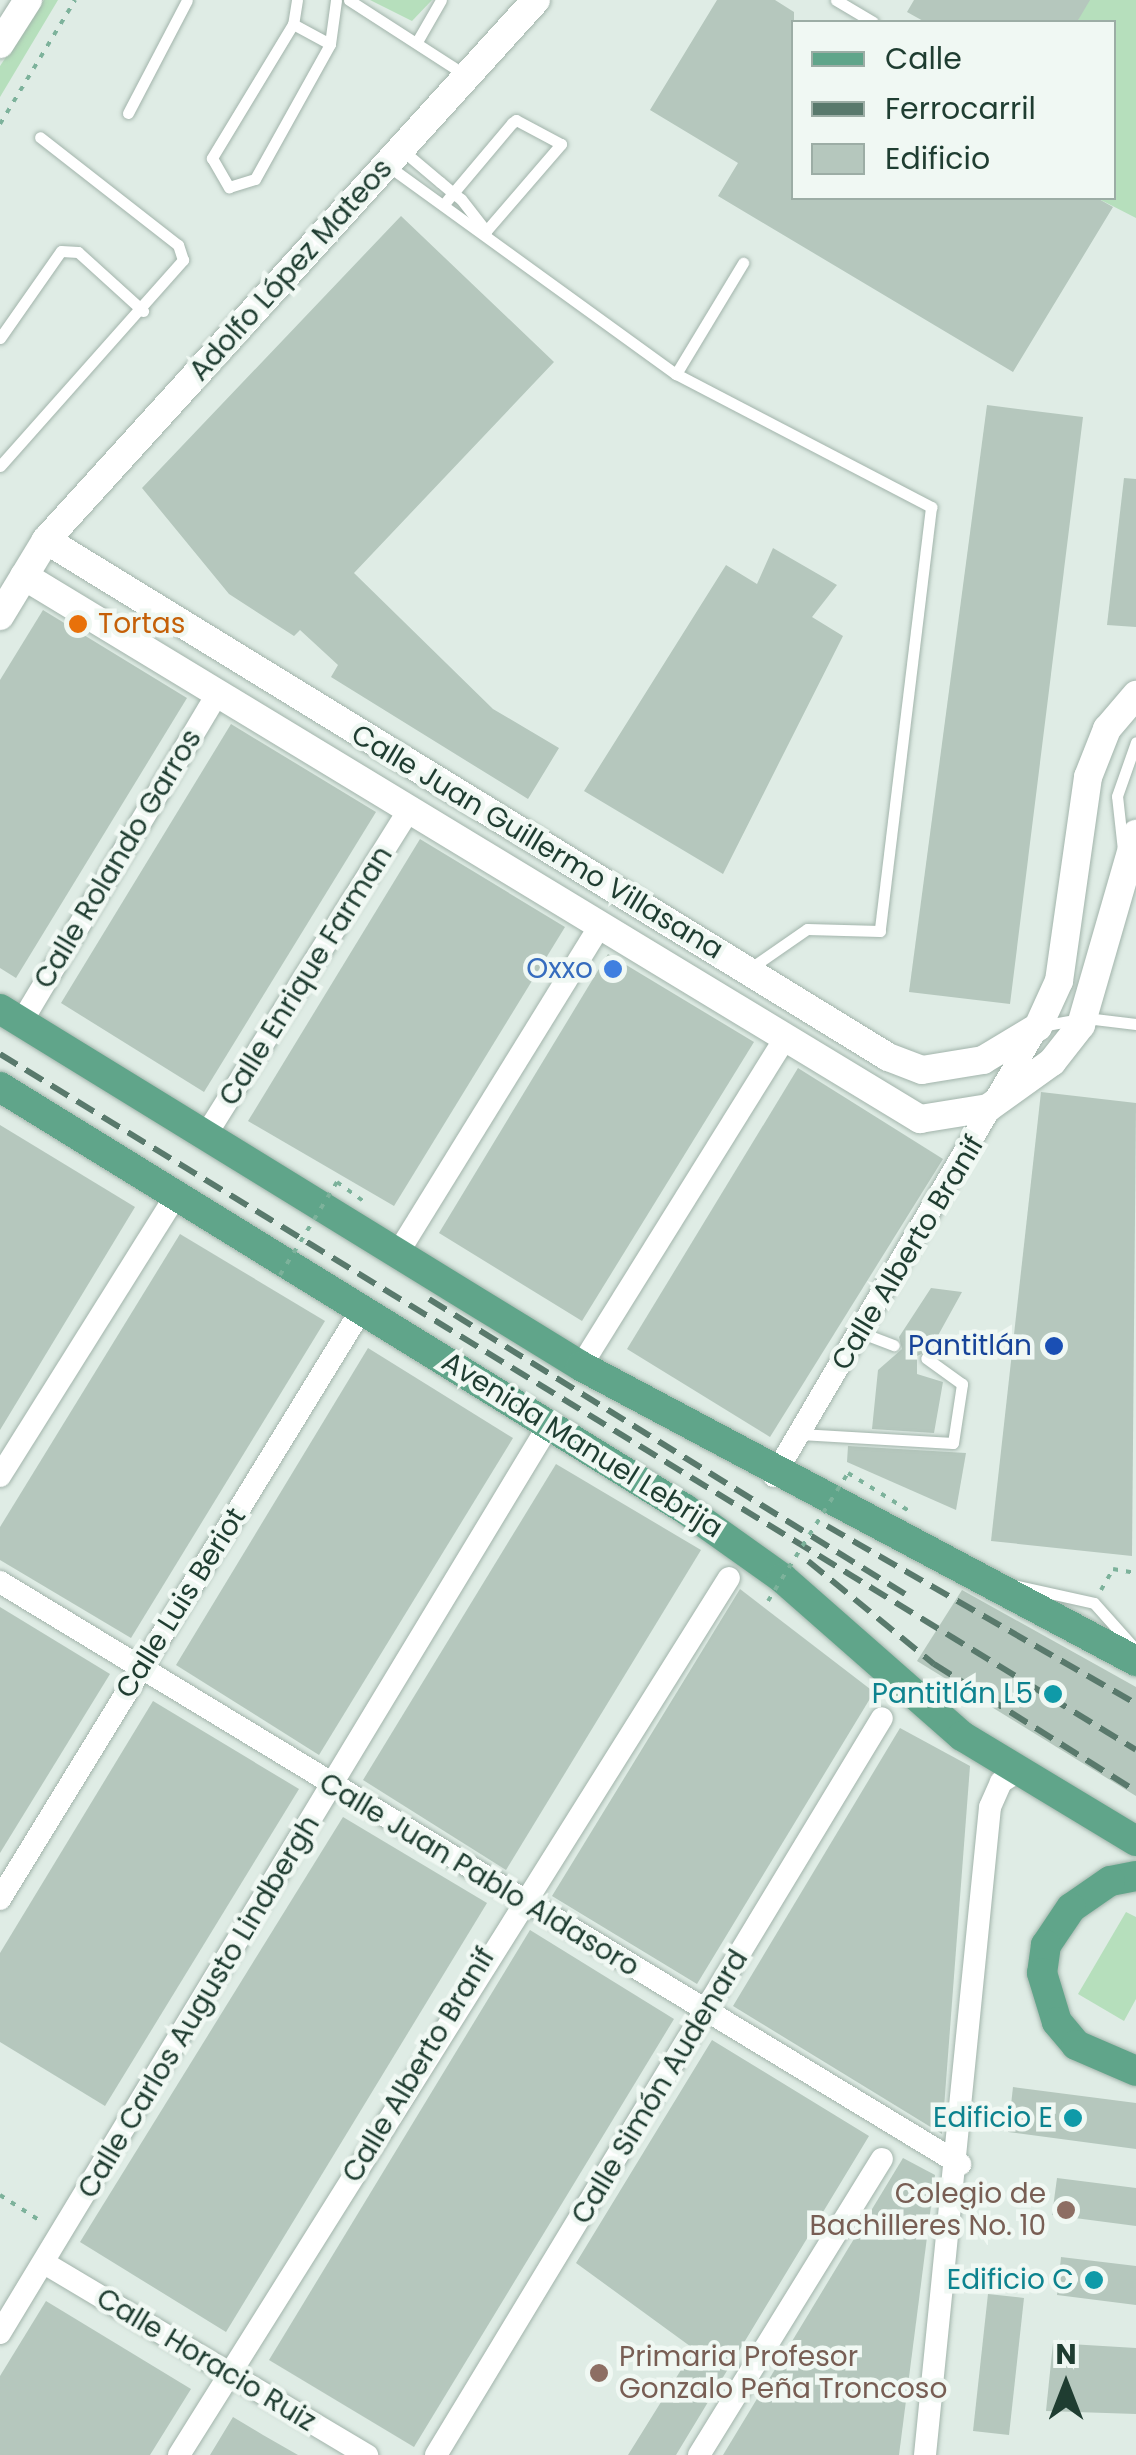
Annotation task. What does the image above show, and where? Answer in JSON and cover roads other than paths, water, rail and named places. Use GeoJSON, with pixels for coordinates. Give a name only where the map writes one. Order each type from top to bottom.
{"type":"FeatureCollection","features":[{"type":"Feature","properties":{"kind":"main road"},"geometry":{"type":"LineString","coordinates":[[10,1016],[581,1366],[774,1476],[994,1582],[1136,1661]]}},
{"type":"Feature","properties":{"kind":"main road","name":"Avenida Manuel Lebrija"},"geometry":{"type":"LineString","coordinates":[[0,1086],[550,1423],[747,1551],[962,1736],[1136,1842]]}},
{"type":"Feature","properties":{"kind":"main road"},"geometry":{"type":"LineString","coordinates":[[1136,1876],[1110,1881],[1071,1908],[1046,1946],[1042,1973],[1057,2022],[1076,2046],[1136,2071]]}},
{"type":"Feature","properties":{"kind":"street","name":"Adolfo López Mateos"},"geometry":{"type":"LineString","coordinates":[[0,616],[46,540],[536,0]]}},
{"type":"Feature","properties":{"kind":"street"},"geometry":{"type":"LineString","coordinates":[[0,44],[25,4]]}},
{"type":"Feature","properties":{"kind":"street","name":"Calle Juan Guillermo Villasana"},"geometry":{"type":"LineString","coordinates":[[46,540],[748,970],[922,1070],[982,1060],[1038,1027]]}},
{"type":"Feature","properties":{"kind":"street","name":"Calle Juan Guillermo Villasana"},"geometry":{"type":"LineString","coordinates":[[24,576],[782,1043],[920,1119],[967,1118],[997,1102],[1052,1062],[1086,1018]]}},
{"type":"Feature","properties":{"kind":"street"},"geometry":{"type":"LineString","coordinates":[[1038,1027],[1059,980],[1088,777],[1107,729],[1136,695]]}},
{"type":"Feature","properties":{"kind":"street","name":"Calle Rolando Garros"},"geometry":{"type":"LineString","coordinates":[[10,1016],[216,696]]}},
{"type":"Feature","properties":{"kind":"street","name":"Calle Enrique Farman"},"geometry":{"type":"LineString","coordinates":[[204,1138],[407,813]]}},
{"type":"Feature","properties":{"kind":"street"},"geometry":{"type":"LineString","coordinates":[[1086,1018],[1136,834]]}},
{"type":"Feature","properties":{"kind":"street"},"geometry":{"type":"LineString","coordinates":[[396,1256],[597,930]]}},
{"type":"Feature","properties":{"kind":"street","name":"Calle Alberto Branif"},"geometry":{"type":"LineString","coordinates":[[774,1476],[862,1333],[1038,1027]]}},
{"type":"Feature","properties":{"kind":"street"},"geometry":{"type":"LineString","coordinates":[[581,1366],[782,1043]]}},
{"type":"Feature","properties":{"kind":"street"},"geometry":{"type":"LineString","coordinates":[[0,1476],[176,1195]]}},
{"type":"Feature","properties":{"kind":"street","name":"Calle Luis Beriot"},"geometry":{"type":"LineString","coordinates":[[0,1899],[363,1307]]}},
{"type":"Feature","properties":{"kind":"street","name":"Calle Carlos Augusto Lindbergh"},"geometry":{"type":"LineString","coordinates":[[0,2333],[46,2264],[550,1423]]}},
{"type":"Feature","properties":{"kind":"street","name":"Calle Alberto Branif"},"geometry":{"type":"LineString","coordinates":[[179,2455],[521,1898],[730,1578]]}},
{"type":"Feature","properties":{"kind":"street","name":"Calle Juan Pablo Aldasoro"},"geometry":{"type":"LineString","coordinates":[[0,1582],[330,1786],[960,2164]]}},
{"type":"Feature","properties":{"kind":"street","name":"Calle Simón Audenard"},"geometry":{"type":"LineString","coordinates":[[436,2455],[882,1718]]}},
{"type":"Feature","properties":{"kind":"street"},"geometry":{"type":"LineString","coordinates":[[925,2455],[960,2164],[990,1806],[1001,1782],[1020,1770]]}},
{"type":"Feature","properties":{"kind":"street"},"geometry":{"type":"LineString","coordinates":[[699,2455],[882,2159]]}},
{"type":"Feature","properties":{"kind":"street","name":"Calle Horacio Ruiz"},"geometry":{"type":"LineString","coordinates":[[46,2264],[367,2455]]}},
{"type":"Feature","properties":{"kind":"lane"},"geometry":{"type":"LineString","coordinates":[[128,113],[187,0]]}},
{"type":"Feature","properties":{"kind":"lane"},"geometry":{"type":"LineString","coordinates":[[296,0],[293,24],[212,158],[228,187],[255,180],[330,44],[336,0]]}},
{"type":"Feature","properties":{"kind":"lane"},"geometry":{"type":"LineString","coordinates":[[349,0],[418,40],[467,76]]}},
{"type":"Feature","properties":{"kind":"lane"},"geometry":{"type":"LineString","coordinates":[[418,40],[441,0]]}},
{"type":"Feature","properties":{"kind":"lane"},"geometry":{"type":"LineString","coordinates":[[836,0],[871,20]]}},
{"type":"Feature","properties":{"kind":"lane"},"geometry":{"type":"LineString","coordinates":[[293,24],[330,44]]}},
{"type":"Feature","properties":{"kind":"lane"},"geometry":{"type":"LineString","coordinates":[[449,198],[516,120],[560,144],[486,231]]}},
{"type":"Feature","properties":{"kind":"lane"},"geometry":{"type":"LineString","coordinates":[[2,471],[180,268],[182,249],[40,137]]}},
{"type":"Feature","properties":{"kind":"lane"},"geometry":{"type":"LineString","coordinates":[[393,156],[676,374],[931,507],[880,931],[807,929],[748,970]]}},
{"type":"Feature","properties":{"kind":"lane"},"geometry":{"type":"LineString","coordinates":[[393,156],[449,198]]}},
{"type":"Feature","properties":{"kind":"lane"},"geometry":{"type":"LineString","coordinates":[[0,338],[61,251],[78,252],[143,311]]}},
{"type":"Feature","properties":{"kind":"lane"},"geometry":{"type":"LineString","coordinates":[[676,374],[743,262]]}},
{"type":"Feature","properties":{"kind":"lane"},"geometry":{"type":"LineString","coordinates":[[1125,869],[1117,796],[1136,742]]}},
{"type":"Feature","properties":{"kind":"lane"},"geometry":{"type":"LineString","coordinates":[[1038,1027],[1086,1018],[1136,1024]]}},
{"type":"Feature","properties":{"kind":"lane"},"geometry":{"type":"LineString","coordinates":[[862,1333],[894,1345]]}},
{"type":"Feature","properties":{"kind":"lane"},"geometry":{"type":"LineString","coordinates":[[800,1434],[952,1443],[962,1384],[926,1358]]}},
{"type":"Feature","properties":{"kind":"lane"},"geometry":{"type":"LineString","coordinates":[[994,1582],[1094,1603],[1136,1650]]}},
{"type":"Feature","properties":{"kind":"railway"},"geometry":{"type":"LineString","coordinates":[[0,1054],[1136,1750]]}},
{"type":"Feature","properties":{"kind":"railway"},"geometry":{"type":"LineString","coordinates":[[429,1299],[905,1594]]}},
{"type":"Feature","properties":{"kind":"railway"},"geometry":{"type":"LineString","coordinates":[[827,1526],[1136,1704]]}},
{"type":"Feature","properties":{"kind":"railway"},"geometry":{"type":"LineString","coordinates":[[808,1561],[934,1664],[1136,1791]]}},
{"type":"Feature","properties":{"kind":"place","name":"Tortas"},"geometry":{"type":"Point","coordinates":[78,624]}},
{"type":"Feature","properties":{"kind":"place","name":"Oxxo"},"geometry":{"type":"Point","coordinates":[613,969]}},
{"type":"Feature","properties":{"kind":"place","name":"Pantitlán"},"geometry":{"type":"Point","coordinates":[1054,1346]}},
{"type":"Feature","properties":{"kind":"place","name":"Pantitlán L5"},"geometry":{"type":"Point","coordinates":[1053,1694]}},
{"type":"Feature","properties":{"kind":"place","name":"Edificio E"},"geometry":{"type":"Point","coordinates":[1073,2118]}},
{"type":"Feature","properties":{"kind":"place","name":"Colegio de Bachilleres No. 10"},"geometry":{"type":"Point","coordinates":[1066,2210]}},
{"type":"Feature","properties":{"kind":"place","name":"Edificio C"},"geometry":{"type":"Point","coordinates":[1094,2280]}},
{"type":"Feature","properties":{"kind":"place","name":"Primaria Profesor Gonzalo Peña Troncoso"},"geometry":{"type":"Point","coordinates":[599,2373]}}]}
